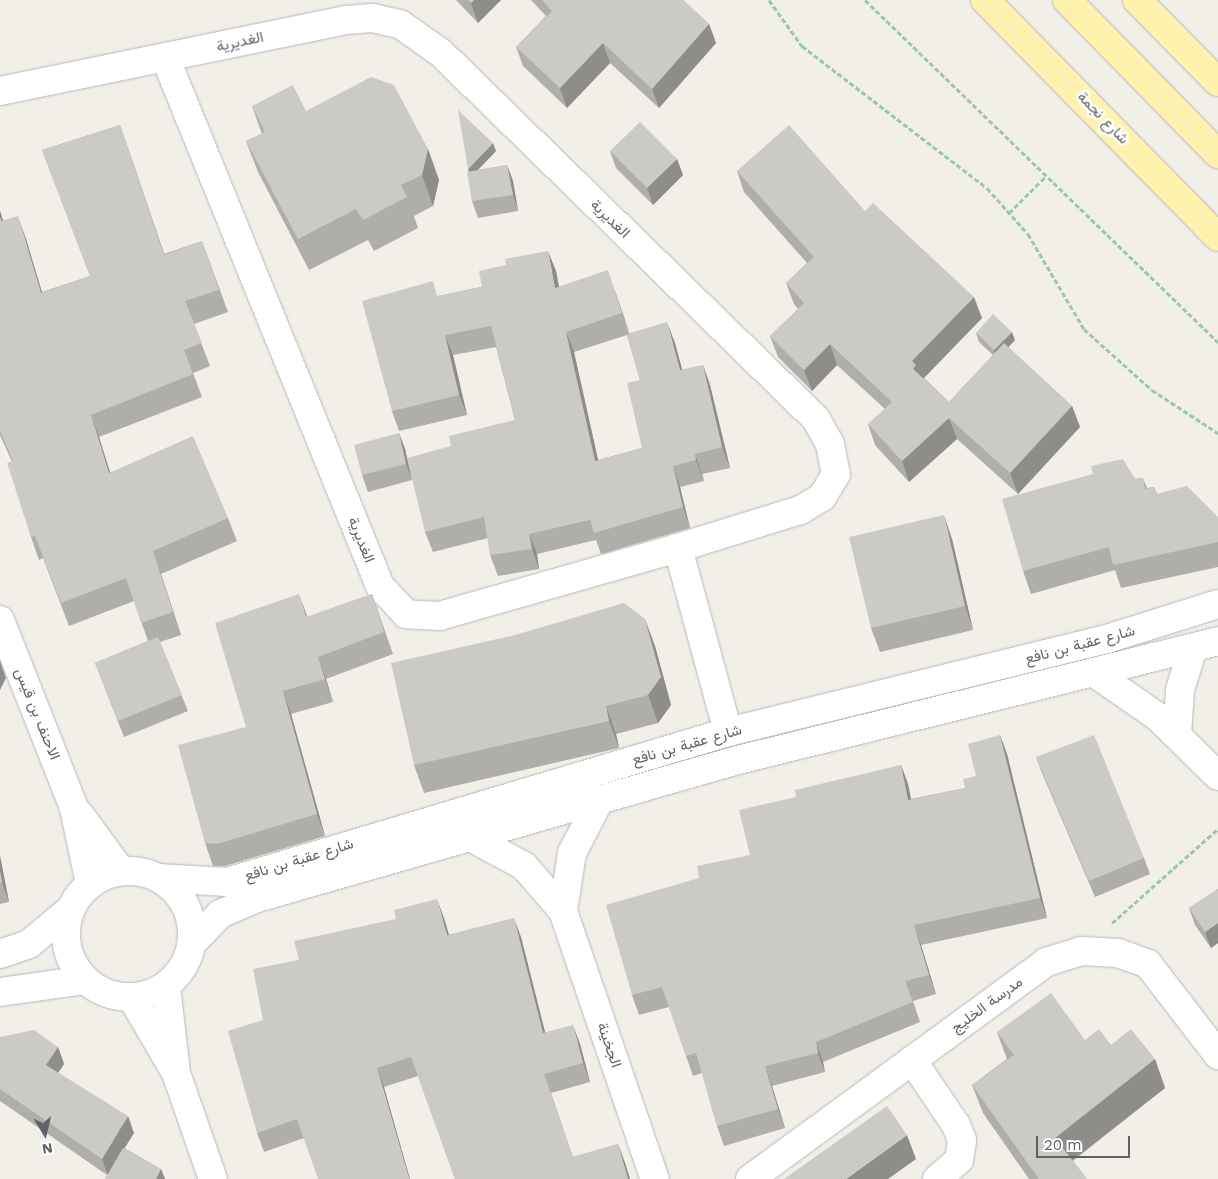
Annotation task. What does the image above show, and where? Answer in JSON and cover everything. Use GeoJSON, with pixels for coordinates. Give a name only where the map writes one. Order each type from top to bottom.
{"type":"FeatureCollection","features":[{"type":"Feature","properties":{"kind":"main road","name":"شارع نجمة"},"geometry":{"type":"LineString","coordinates":[[985,0],[1217,237]]}},
{"type":"Feature","properties":{"kind":"main road"},"geometry":{"type":"LineString","coordinates":[[1067,0],[1218,154]]}},
{"type":"Feature","properties":{"kind":"main road"},"geometry":{"type":"LineString","coordinates":[[1137,0],[1218,82]]}},
{"type":"Feature","properties":{"kind":"street","name":"الغديرية"},"geometry":{"type":"LineString","coordinates":[[0,91],[165,57],[373,18],[420,35],[441,53],[816,419],[830,444],[836,474],[822,497],[800,510],[678,548],[440,616],[406,614],[380,586],[165,57]]}},
{"type":"Feature","properties":{"kind":"street"},"geometry":{"type":"LineString","coordinates":[[678,548],[728,732]]}},
{"type":"Feature","properties":{"kind":"street","name":"شارع عقبة بن نافع"},"geometry":{"type":"LineString","coordinates":[[158,878],[227,882],[728,732],[1107,639],[1218,604]]}},
{"type":"Feature","properties":{"kind":"street","name":"الاحنف بن قيس"},"geometry":{"type":"LineString","coordinates":[[1,626],[74,808],[90,884]]}},
{"type":"Feature","properties":{"kind":"street"},"geometry":{"type":"LineString","coordinates":[[1177,734],[1180,690],[1206,645]]}},
{"type":"Feature","properties":{"kind":"street","name":"شارع عقبة بن نافع"},"geometry":{"type":"LineString","coordinates":[[193,942],[220,914],[257,898],[472,838],[738,760],[1206,645]]}},
{"type":"Feature","properties":{"kind":"street"},"geometry":{"type":"LineString","coordinates":[[1093,672],[1138,700],[1177,734],[1218,776]]}},
{"type":"Feature","properties":{"kind":"street","name":"الجخينة"},"geometry":{"type":"LineString","coordinates":[[563,911],[572,853],[599,801]]}},
{"type":"Feature","properties":{"kind":"street","name":"الاحنف بن قيس"},"geometry":{"type":"LineString","coordinates":[[74,808],[121,871]]}},
{"type":"Feature","properties":{"kind":"street","name":"الجخينة"},"geometry":{"type":"LineString","coordinates":[[472,838],[524,866],[563,911],[654,1179]]}},
{"type":"Feature","properties":{"kind":"street"},"geometry":{"type":"LineString","coordinates":[[0,954],[29,944],[70,910],[90,884],[121,871],[158,878],[179,894],[187,909],[193,942],[184,967],[166,987],[132,998],[106,994],[84,980],[70,960],[65,935],[70,910]]}},
{"type":"Feature","properties":{"kind":"street","name":"مدرسة الخليج"},"geometry":{"type":"LineString","coordinates":[[750,1179],[1046,962],[1081,951],[1118,953],[1148,964],[1218,1055]]}},
{"type":"Feature","properties":{"kind":"street"},"geometry":{"type":"LineString","coordinates":[[0,992],[84,980]]}},
{"type":"Feature","properties":{"kind":"street"},"geometry":{"type":"LineString","coordinates":[[166,987],[176,1073]]}},
{"type":"Feature","properties":{"kind":"street"},"geometry":{"type":"LineString","coordinates":[[132,998],[176,1073],[213,1179]]}},
{"type":"Feature","properties":{"kind":"street"},"geometry":{"type":"LineString","coordinates":[[912,1060],[956,1125],[962,1140],[959,1160],[937,1179]]}},
{"type":"Feature","properties":{"kind":"path"},"geometry":{"type":"LineString","coordinates":[[770,0],[802,46],[987,188],[1028,234],[1084,329],[1152,390],[1218,433]]}},
{"type":"Feature","properties":{"kind":"path"},"geometry":{"type":"LineString","coordinates":[[866,0],[1218,342]]}},
{"type":"Feature","properties":{"kind":"path"},"geometry":{"type":"LineString","coordinates":[[1009,213],[1046,176]]}},
{"type":"Feature","properties":{"kind":"path"},"geometry":{"type":"LineString","coordinates":[[1081,951],[1218,829]]}},
{"type":"Feature","properties":{"kind":"building"},"geometry":{"type":"Polygon","coordinates":[[[542,0],[683,0],[709,24],[652,89],[603,43],[560,88],[516,47],[552,11],[542,0]]]}},
{"type":"Feature","properties":{"kind":"building"},"geometry":{"type":"Polygon","coordinates":[[[371,77],[394,85],[428,149],[422,175],[401,185],[407,197],[363,220],[356,209],[298,239],[246,141],[265,132],[252,106],[293,85],[306,111],[371,77]]]}},
{"type":"Feature","properties":{"kind":"building"},"geometry":{"type":"Polygon","coordinates":[[[458,110],[493,143],[468,169],[458,110]]]}},
{"type":"Feature","properties":{"kind":"building"},"geometry":{"type":"Polygon","coordinates":[[[640,122],[677,159],[647,188],[610,151],[640,122]]]}},
{"type":"Feature","properties":{"kind":"building"},"geometry":{"type":"Polygon","coordinates":[[[120,125],[164,255],[202,241],[219,290],[185,301],[202,343],[184,350],[193,374],[91,415],[109,473],[193,436],[228,518],[153,551],[173,612],[141,623],[126,578],[61,603],[35,536],[31,537],[7,463],[13,461],[0,431],[0,217],[1,221],[18,216],[41,293],[90,276],[42,150],[120,125]]]}},
{"type":"Feature","properties":{"kind":"building"},"geometry":{"type":"Polygon","coordinates":[[[789,125],[865,211],[873,203],[974,297],[912,361],[916,365],[913,369],[949,402],[1004,343],[1072,406],[1010,473],[949,418],[902,461],[868,424],[892,402],[830,344],[804,370],[770,336],[804,303],[786,283],[814,257],[737,171],[789,125]]]}},
{"type":"Feature","properties":{"kind":"building"},"geometry":{"type":"Polygon","coordinates":[[[507,165],[513,195],[472,201],[467,172],[507,165]]]}},
{"type":"Feature","properties":{"kind":"building"},"geometry":{"type":"Polygon","coordinates":[[[548,251],[555,288],[608,270],[622,313],[566,332],[595,461],[642,448],[627,383],[640,380],[627,334],[667,322],[680,370],[703,365],[722,447],[695,454],[696,460],[673,466],[683,507],[594,533],[590,520],[529,534],[532,549],[490,555],[484,517],[425,532],[407,458],[451,446],[449,436],[515,420],[491,326],[445,335],[459,395],[392,411],[362,301],[433,281],[437,296],[482,287],[479,271],[506,265],[505,259],[548,251]]]}},
{"type":"Feature","properties":{"kind":"building"},"geometry":{"type":"Polygon","coordinates":[[[993,314],[1012,332],[994,350],[976,333],[993,314]]]}},
{"type":"Feature","properties":{"kind":"building"},"geometry":{"type":"Polygon","coordinates":[[[399,433],[406,464],[362,475],[354,445],[399,433]]]}},
{"type":"Feature","properties":{"kind":"building"},"geometry":{"type":"Polygon","coordinates":[[[1123,459],[1135,479],[1143,478],[1145,489],[1154,487],[1156,494],[1187,486],[1218,517],[1218,542],[1113,565],[1109,547],[1023,571],[1002,499],[1093,474],[1091,466],[1123,459]]]}},
{"type":"Feature","properties":{"kind":"building"},"geometry":{"type":"Polygon","coordinates":[[[944,515],[965,606],[871,628],[849,537],[944,515]]]}},
{"type":"Feature","properties":{"kind":"building"},"geometry":{"type":"Polygon","coordinates":[[[299,594],[306,617],[372,594],[384,632],[318,657],[325,679],[283,691],[317,814],[217,844],[205,843],[178,745],[246,727],[215,623],[299,594]]]}},
{"type":"Feature","properties":{"kind":"building"},"geometry":{"type":"Polygon","coordinates":[[[624,603],[645,619],[661,677],[648,695],[606,706],[609,721],[414,765],[391,663],[515,635],[624,603]]]}},
{"type":"Feature","properties":{"kind":"building"},"geometry":{"type":"Polygon","coordinates":[[[158,637],[182,695],[118,721],[95,663],[158,637]]]}},
{"type":"Feature","properties":{"kind":"building"},"geometry":{"type":"Polygon","coordinates":[[[1000,735],[1040,898],[914,925],[929,975],[905,981],[913,1002],[816,1042],[818,1053],[765,1066],[778,1109],[717,1126],[696,1053],[686,1056],[662,987],[632,995],[606,905],[699,878],[697,866],[750,855],[739,810],[796,797],[795,790],[901,765],[908,800],[965,788],[963,779],[976,776],[968,744],[1000,735]]]}},
{"type":"Feature","properties":{"kind":"building"},"geometry":{"type":"Polygon","coordinates":[[[1094,735],[1144,858],[1089,881],[1036,757],[1094,735]]]}},
{"type":"Feature","properties":{"kind":"building"},"geometry":{"type":"Polygon","coordinates":[[[1218,889],[1218,923],[1205,932],[1189,908],[1218,889]]]}},
{"type":"Feature","properties":{"kind":"building"},"geometry":{"type":"Polygon","coordinates":[[[437,899],[447,935],[514,918],[543,1033],[573,1025],[583,1063],[544,1074],[573,1157],[618,1144],[628,1179],[455,1179],[411,1057],[377,1068],[409,1179],[318,1179],[297,1119],[257,1133],[228,1031],[263,1020],[253,969],[299,960],[294,941],[396,919],[394,910],[437,899]]]}},
{"type":"Feature","properties":{"kind":"building"},"geometry":{"type":"Polygon","coordinates":[[[1051,993],[1085,1040],[1099,1029],[1111,1045],[1131,1029],[1155,1059],[1055,1138],[1087,1179],[1039,1179],[972,1085],[1014,1055],[997,1032],[1051,993]]]}},
{"type":"Feature","properties":{"kind":"building"},"geometry":{"type":"Polygon","coordinates":[[[34,1030],[58,1047],[46,1065],[128,1116],[102,1159],[0,1089],[0,1037],[34,1030]]]}},
{"type":"Feature","properties":{"kind":"building"},"geometry":{"type":"Polygon","coordinates":[[[887,1106],[907,1135],[846,1179],[784,1179],[887,1106]]]}},
{"type":"Feature","properties":{"kind":"building"},"geometry":{"type":"Polygon","coordinates":[[[123,1148],[161,1169],[156,1179],[105,1179],[123,1148]]]}}]}
